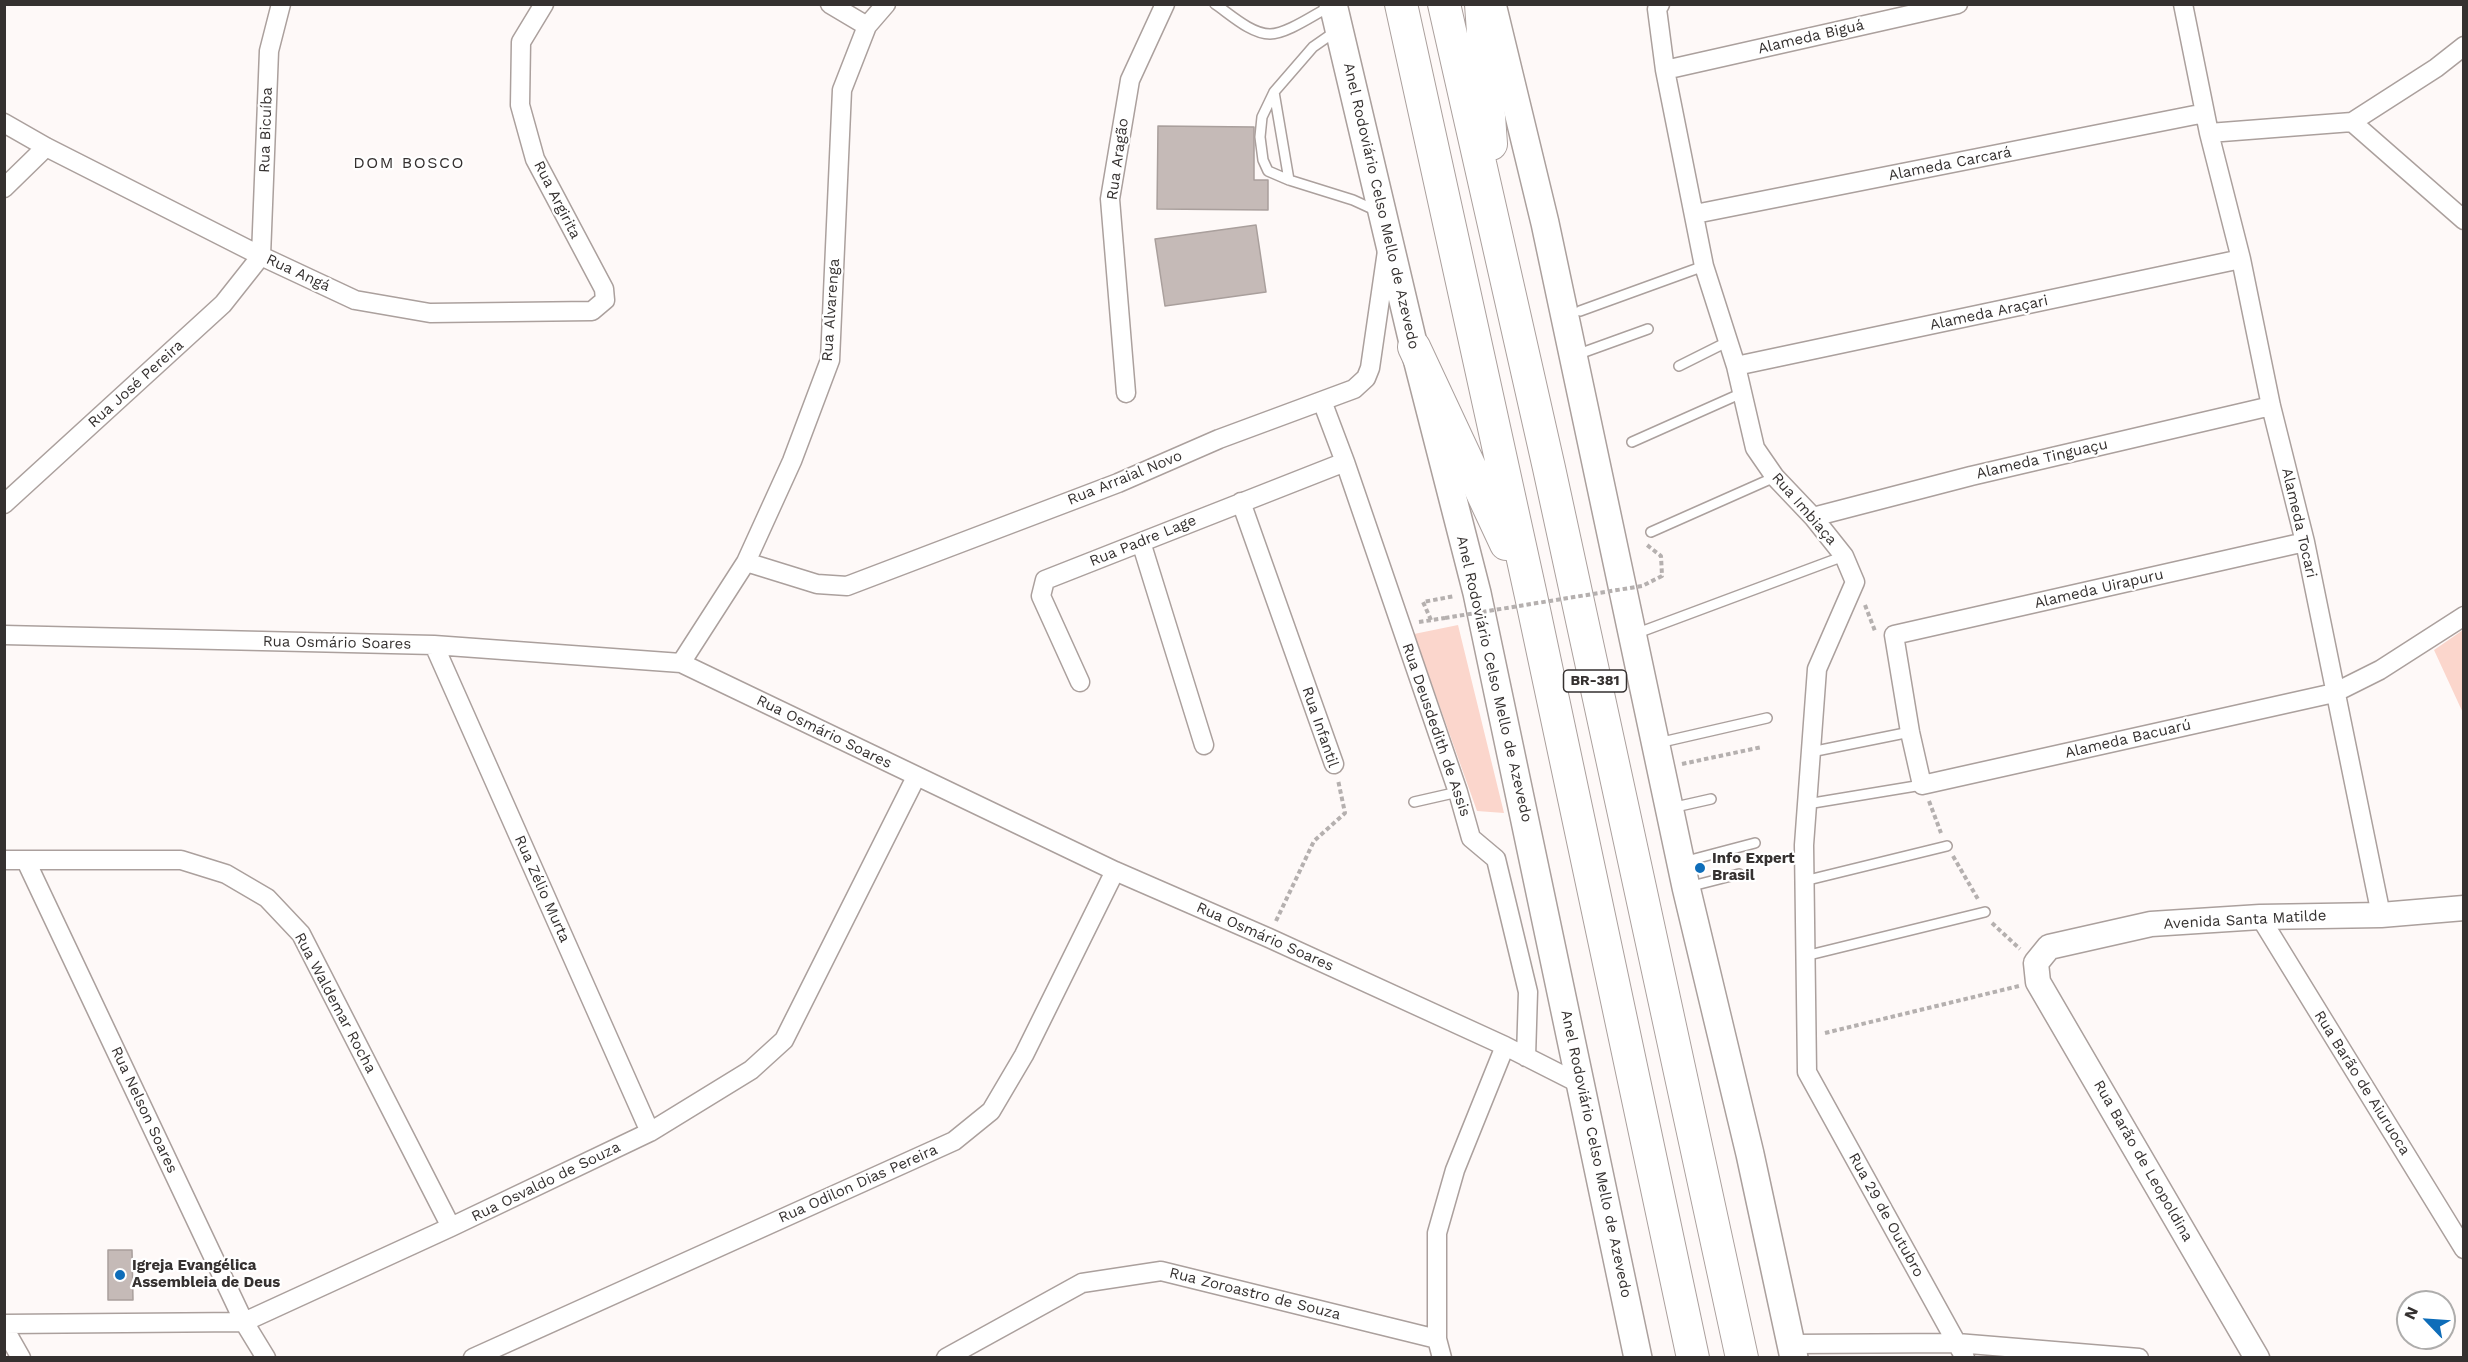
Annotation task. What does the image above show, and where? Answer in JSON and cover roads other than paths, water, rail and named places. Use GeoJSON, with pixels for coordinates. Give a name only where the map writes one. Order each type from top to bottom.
{"type":"FeatureCollection","features":[{"type":"Feature","properties":{"kind":"highway","name":"BR-381"},"geometry":{"type":"LineString","coordinates":[[1401,4],[1531,596],[1693,1358]]}},
{"type":"Feature","properties":{"kind":"highway","name":"BR-381"},"geometry":{"type":"LineString","coordinates":[[1444,4],[1742,1358]]}},
{"type":"Feature","properties":{"kind":"highway"},"geometry":{"type":"LineString","coordinates":[[1481,4],[1498,247]]}},
{"type":"Feature","properties":{"kind":"highway"},"geometry":{"type":"LineString","coordinates":[[1414,347],[1531,596]]}},
{"type":"Feature","properties":{"kind":"main road"},"geometry":{"type":"LineString","coordinates":[[1492,4],[1545,223],[1683,875],[1750,1154],[1793,1351]]}},
{"type":"Feature","properties":{"kind":"main road","name":"Anel Rodoviário Celso Mello de Azevedo"},"geometry":{"type":"LineString","coordinates":[[1335,13],[1414,347],[1477,593],[1638,1358]]}},
{"type":"Feature","properties":{"kind":"street","name":"Rua Bicuíba"},"geometry":{"type":"LineString","coordinates":[[261,256],[269,51],[280,4]]}},
{"type":"Feature","properties":{"kind":"street","name":"Rua Argirita"},"geometry":{"type":"LineString","coordinates":[[544,4],[521,42],[520,105],[536,159],[604,289]]}},
{"type":"Feature","properties":{"kind":"street"},"geometry":{"type":"LineString","coordinates":[[830,4],[867,26]]}},
{"type":"Feature","properties":{"kind":"street","name":"Rua Alvarenga"},"geometry":{"type":"LineString","coordinates":[[681,663],[746,562],[792,461],[830,360],[842,90],[867,26],[886,4]]}},
{"type":"Feature","properties":{"kind":"street","name":"Rua Aragão"},"geometry":{"type":"LineString","coordinates":[[1126,393],[1110,199],[1130,80],[1165,4]]}},
{"type":"Feature","properties":{"kind":"street","name":"Rua Imbiaça"},"geometry":{"type":"LineString","coordinates":[[1660,4],[1657,9],[1665,70],[1704,266],[1729,341],[1755,448],[1775,477],[1813,517],[1844,556],[1856,582],[1817,669],[1811,752]]}},
{"type":"Feature","properties":{"kind":"street","name":"Alameda Biguá"},"geometry":{"type":"LineString","coordinates":[[1665,70],[1958,4]]}},
{"type":"Feature","properties":{"kind":"street","name":"Alameda Tocari"},"geometry":{"type":"LineString","coordinates":[[2183,4],[2209,133],[2241,259],[2271,406],[2305,542],[2381,915]]}},
{"type":"Feature","properties":{"kind":"street"},"geometry":{"type":"LineString","coordinates":[[2209,133],[2352,122],[2436,68],[2463,46]]}},
{"type":"Feature","properties":{"kind":"street","name":"Alameda Carcará"},"geometry":{"type":"LineString","coordinates":[[1695,214],[2205,112]]}},
{"type":"Feature","properties":{"kind":"street"},"geometry":{"type":"LineString","coordinates":[[2352,122],[2463,220]]}},
{"type":"Feature","properties":{"kind":"street","name":"Rua Angá"},"geometry":{"type":"LineString","coordinates":[[4,123],[46,147],[261,256],[355,300],[430,313],[592,311],[605,300],[604,289]]}},
{"type":"Feature","properties":{"kind":"street"},"geometry":{"type":"LineString","coordinates":[[4,188],[46,147]]}},
{"type":"Feature","properties":{"kind":"street","name":"Rua Arraial Novo"},"geometry":{"type":"LineString","coordinates":[[746,562],[818,584],[847,586],[1118,483],[1220,439],[1354,389],[1366,378],[1370,368],[1389,241]]}},
{"type":"Feature","properties":{"kind":"street","name":"Rua José Pereira"},"geometry":{"type":"LineString","coordinates":[[4,504],[223,304],[261,256]]}},
{"type":"Feature","properties":{"kind":"street","name":"Alameda Araçari"},"geometry":{"type":"LineString","coordinates":[[1736,366],[2241,259]]}},
{"type":"Feature","properties":{"kind":"street","name":"Rua Deusdedith de Assis"},"geometry":{"type":"LineString","coordinates":[[1322,401],[1458,792],[1471,838],[1496,859],[1528,992],[1526,1057]]}},
{"type":"Feature","properties":{"kind":"street","name":"Alameda Tinguaçu"},"geometry":{"type":"LineString","coordinates":[[1813,517],[1971,476],[2271,406]]}},
{"type":"Feature","properties":{"kind":"street","name":"Rua Padre Lage"},"geometry":{"type":"LineString","coordinates":[[1080,682],[1041,596],[1045,580],[1345,462]]}},
{"type":"Feature","properties":{"kind":"street","name":"Rua Infantil"},"geometry":{"type":"LineString","coordinates":[[1241,502],[1334,764]]}},
{"type":"Feature","properties":{"kind":"street"},"geometry":{"type":"LineString","coordinates":[[1141,542],[1204,745]]}},
{"type":"Feature","properties":{"kind":"street","name":"Alameda Uirapuru"},"geometry":{"type":"LineString","coordinates":[[1910,732],[1894,635],[2305,542]]}},
{"type":"Feature","properties":{"kind":"street","name":"Alameda Bacuarú"},"geometry":{"type":"LineString","coordinates":[[1922,785],[2334,693],[2380,670],[2463,616]]}},
{"type":"Feature","properties":{"kind":"street","name":"Rua Osmário Soares"},"geometry":{"type":"LineString","coordinates":[[4,635],[434,645],[681,663],[1114,871],[1269,938],[1505,1046],[1582,1085]]}},
{"type":"Feature","properties":{"kind":"street","name":"Rua Zélio Murta"},"geometry":{"type":"LineString","coordinates":[[434,645],[650,1132]]}},
{"type":"Feature","properties":{"kind":"street"},"geometry":{"type":"LineString","coordinates":[[1910,732],[1922,785]]}},
{"type":"Feature","properties":{"kind":"street"},"geometry":{"type":"LineString","coordinates":[[1805,956],[1804,881],[1811,752]]}},
{"type":"Feature","properties":{"kind":"street","name":"Rua Osvaldo de Souza"},"geometry":{"type":"LineString","coordinates":[[4,1326],[244,1322],[650,1132],[751,1070],[784,1040],[916,777]]}},
{"type":"Feature","properties":{"kind":"street","name":"Rua Waldemar Rocha"},"geometry":{"type":"LineString","coordinates":[[4,860],[181,860],[226,874],[267,898],[301,934],[451,1227]]}},
{"type":"Feature","properties":{"kind":"street","name":"Rua Nelson Soares"},"geometry":{"type":"LineString","coordinates":[[26,861],[244,1322],[266,1358]]}},
{"type":"Feature","properties":{"kind":"street","name":"Rua Odilon Dias Pereira"},"geometry":{"type":"LineString","coordinates":[[473,1358],[954,1141],[991,1111],[1024,1055],[1114,871]]}},
{"type":"Feature","properties":{"kind":"street","name":"Avenida Santa Matilde"},"geometry":{"type":"LineString","coordinates":[[2037,972],[2049,947],[2151,924],[2381,915],[2463,908]]}},
{"type":"Feature","properties":{"kind":"street","name":"Rua Barão de Aiuruoca"},"geometry":{"type":"LineString","coordinates":[[2260,918],[2463,1249]]}},
{"type":"Feature","properties":{"kind":"street","name":"Rua 29 de Outubro"},"geometry":{"type":"LineString","coordinates":[[1805,956],[1807,1072],[1961,1350]]}},
{"type":"Feature","properties":{"kind":"street","name":"Rua Barão de Leopoldina"},"geometry":{"type":"LineString","coordinates":[[2037,972],[2257,1358]]}},
{"type":"Feature","properties":{"kind":"street"},"geometry":{"type":"LineString","coordinates":[[1442,1358],[1437,1339],[1437,1233],[1455,1170],[1505,1046]]}},
{"type":"Feature","properties":{"kind":"street","name":"Rua Zoroastro de Souza"},"geometry":{"type":"LineString","coordinates":[[946,1358],[1082,1283],[1161,1271],[1437,1339]]}},
{"type":"Feature","properties":{"kind":"street"},"geometry":{"type":"LineString","coordinates":[[4,1326],[21,1358]]}},
{"type":"Feature","properties":{"kind":"street"},"geometry":{"type":"LineString","coordinates":[[1793,1351],[1961,1350],[2139,1358]]}},
{"type":"Feature","properties":{"kind":"lane"},"geometry":{"type":"LineString","coordinates":[[1215,4],[1253,29],[1269,34],[1335,13]]}},
{"type":"Feature","properties":{"kind":"lane"},"geometry":{"type":"LineString","coordinates":[[1335,13],[1313,47],[1274,92],[1262,117],[1260,137],[1263,160],[1268,171],[1353,200],[1382,213]]}},
{"type":"Feature","properties":{"kind":"lane"},"geometry":{"type":"LineString","coordinates":[[1274,92],[1289,180]]}},
{"type":"Feature","properties":{"kind":"lane"},"geometry":{"type":"LineString","coordinates":[[1580,310],[1704,266]]}},
{"type":"Feature","properties":{"kind":"lane"},"geometry":{"type":"LineString","coordinates":[[1573,355],[1648,329]]}},
{"type":"Feature","properties":{"kind":"lane"},"geometry":{"type":"LineString","coordinates":[[1679,366],[1729,341]]}},
{"type":"Feature","properties":{"kind":"lane"},"geometry":{"type":"LineString","coordinates":[[1632,442],[1742,393]]}},
{"type":"Feature","properties":{"kind":"lane"},"geometry":{"type":"LineString","coordinates":[[1651,532],[1775,477]]}},
{"type":"Feature","properties":{"kind":"lane"},"geometry":{"type":"LineString","coordinates":[[1632,635],[1844,556]]}},
{"type":"Feature","properties":{"kind":"lane"},"geometry":{"type":"LineString","coordinates":[[1658,756],[1767,718]]}},
{"type":"Feature","properties":{"kind":"lane"},"geometry":{"type":"LineString","coordinates":[[1811,752],[1910,732]]}},
{"type":"Feature","properties":{"kind":"lane"},"geometry":{"type":"LineString","coordinates":[[1807,804],[1922,785]]}},
{"type":"Feature","properties":{"kind":"lane"},"geometry":{"type":"LineString","coordinates":[[1414,802],[1458,792]]}},
{"type":"Feature","properties":{"kind":"lane"},"geometry":{"type":"LineString","coordinates":[[1669,808],[1711,799]]}},
{"type":"Feature","properties":{"kind":"lane"},"geometry":{"type":"LineString","coordinates":[[1683,875],[1755,843]]}},
{"type":"Feature","properties":{"kind":"lane"},"geometry":{"type":"LineString","coordinates":[[1804,881],[1947,846]]}},
{"type":"Feature","properties":{"kind":"lane"},"geometry":{"type":"LineString","coordinates":[[1683,875],[1738,874]]}},
{"type":"Feature","properties":{"kind":"lane"},"geometry":{"type":"LineString","coordinates":[[1805,956],[1985,912]]}},
{"type":"Feature","properties":{"kind":"place","name":"Info Expert Brasil"},"geometry":{"type":"Point","coordinates":[1700,868]}},
{"type":"Feature","properties":{"kind":"place","name":"Igreja Evangélica Assembleia de Deus"},"geometry":{"type":"Point","coordinates":[120,1275]}},
{"type":"Feature","properties":{"kind":"district","name":"DOM BOSCO"},"geometry":{"type":"Point","coordinates":[409,163]}}]}
